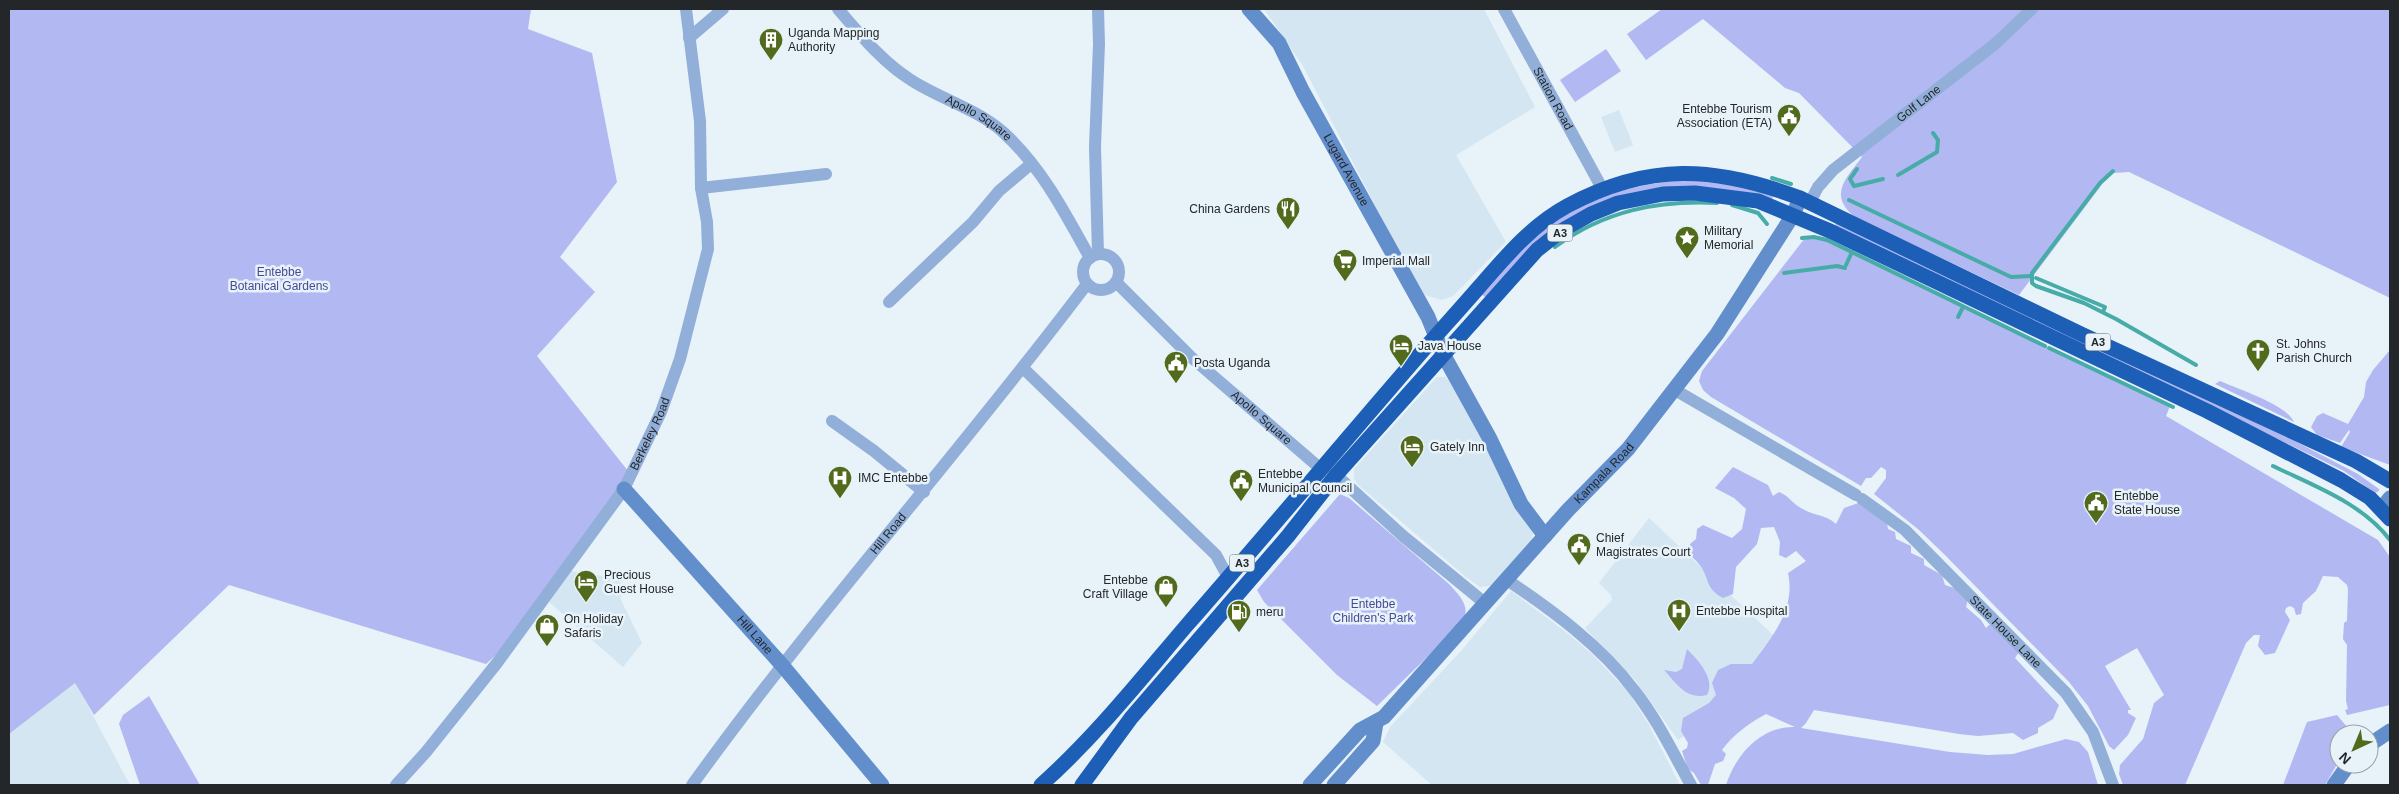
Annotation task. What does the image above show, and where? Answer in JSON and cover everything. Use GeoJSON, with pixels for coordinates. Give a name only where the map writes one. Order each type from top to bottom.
{"type":"FeatureCollection","features":[{"type":"Feature","properties":{"kind":"highway","name":"A3"},"geometry":{"type":"LineString","coordinates":[[1041,785],[1066,763],[1129,694],[1437,335],[1519,243],[1566,207],[1628,180],[1684,172],[1752,181],[1805,200],[2081,334],[2356,461],[2389,480]]}},
{"type":"Feature","properties":{"kind":"highway","name":"A3"},"geometry":{"type":"LineString","coordinates":[[1082,785],[1131,718],[1288,536],[1336,475],[1537,250],[1561,231],[1591,214],[1618,203],[1663,194],[1695,193],[1758,201],[1839,235],[2207,411],[2341,480],[2387,509]]}},
{"type":"Feature","properties":{"kind":"street","name":"Berkeley Road"},"geometry":{"type":"LineString","coordinates":[[396,785],[426,752],[497,663],[624,489],[661,412],[680,359],[708,249],[707,222],[701,188],[700,121],[686,9]]}},
{"type":"Feature","properties":{"kind":"street"},"geometry":{"type":"LineString","coordinates":[[690,38],[723,9]]}},
{"type":"Feature","properties":{"kind":"street","name":"Apollo Square"},"geometry":{"type":"LineString","coordinates":[[838,9],[864,41],[910,80],[979,116],[1003,133],[1043,176],[1094,256]]}},
{"type":"Feature","properties":{"kind":"street"},"geometry":{"type":"LineString","coordinates":[[1094,256],[1107,255],[1117,264],[1119,274],[1112,286],[1100,290],[1091,288],[1087,284],[1083,272],[1094,256],[1095,147],[1100,44],[1098,9]]}},
{"type":"Feature","properties":{"kind":"street","name":"Lugard Avenue"},"geometry":{"type":"LineString","coordinates":[[1249,9],[1279,43],[1303,92],[1360,191],[1437,335],[1443,354]]}},
{"type":"Feature","properties":{"kind":"street","name":"Station Road"},"geometry":{"type":"LineString","coordinates":[[1504,9],[1603,190]]}},
{"type":"Feature","properties":{"kind":"street","name":"Golf Lane"},"geometry":{"type":"LineString","coordinates":[[1805,200],[1833,170],[1988,50],[2032,9]]}},
{"type":"Feature","properties":{"kind":"street"},"geometry":{"type":"LineString","coordinates":[[889,302],[973,222],[1000,192],[1031,164]]}},
{"type":"Feature","properties":{"kind":"street"},"geometry":{"type":"LineString","coordinates":[[701,188],[826,174]]}},
{"type":"Feature","properties":{"kind":"street","name":"Kampala Road"},"geometry":{"type":"LineString","coordinates":[[1310,785],[1360,730],[1384,717],[1545,536],[1628,449],[1717,334],[1793,215],[1805,200]]}},
{"type":"Feature","properties":{"kind":"street","name":"Apollo Square"},"geometry":{"type":"LineString","coordinates":[[1116,282],[1191,357],[1321,470]]}},
{"type":"Feature","properties":{"kind":"street","name":"Hill Road"},"geometry":{"type":"LineString","coordinates":[[692,785],[782,665],[1024,368],[1087,284]]}},
{"type":"Feature","properties":{"kind":"street"},"geometry":{"type":"LineString","coordinates":[[1443,354],[1490,439],[1521,504],[1545,536]]}},
{"type":"Feature","properties":{"kind":"street"},"geometry":{"type":"LineString","coordinates":[[1024,368],[1216,555],[1228,579]]}},
{"type":"Feature","properties":{"kind":"street","name":"State House Lane"},"geometry":{"type":"LineString","coordinates":[[1675,390],[1860,498],[1906,530],[2066,693],[2093,732],[2113,785]]}},
{"type":"Feature","properties":{"kind":"street"},"geometry":{"type":"LineString","coordinates":[[832,421],[874,451],[924,492]]}},
{"type":"Feature","properties":{"kind":"street"},"geometry":{"type":"LineString","coordinates":[[1336,475],[1403,536],[1486,604]]}},
{"type":"Feature","properties":{"kind":"street","name":"Hill Lane"},"geometry":{"type":"LineString","coordinates":[[624,489],[782,665],[882,785]]}},
{"type":"Feature","properties":{"kind":"street"},"geometry":{"type":"LineString","coordinates":[[1507,580],[1535,599],[1566,624],[1621,674],[1651,714],[1691,785]]}},
{"type":"Feature","properties":{"kind":"street"},"geometry":{"type":"LineString","coordinates":[[1334,785],[1373,742],[1376,723]]}},
{"type":"Feature","properties":{"kind":"street"},"geometry":{"type":"LineString","coordinates":[[2379,738],[2390,731]]}},
{"type":"Feature","properties":{"kind":"street"},"geometry":{"type":"LineString","coordinates":[[2334,785],[2342,774]]}},
{"type":"Feature","properties":{"kind":"shaded area"},"geometry":{"type":"Polygon","coordinates":[[[1264,9],[1484,9],[1535,107],[1456,155],[1506,242],[1453,296],[1442,300],[1421,294],[1303,66],[1264,9]]]}},
{"type":"Feature","properties":{"kind":"shaded area"},"geometry":{"type":"Polygon","coordinates":[[[1619,110],[1633,145],[1615,152],[1601,117],[1619,110]]]}},
{"type":"Feature","properties":{"kind":"shaded area"},"geometry":{"type":"Polygon","coordinates":[[[1437,377],[1445,377],[1449,381],[1533,529],[1532,544],[1495,584],[1489,586],[1480,587],[1466,577],[1357,484],[1354,478],[1354,469],[1437,377]]]}},
{"type":"Feature","properties":{"kind":"shaded area","name":"Entebbe Hospital"},"geometry":{"type":"Polygon","coordinates":[[[1649,518],[1773,635],[1741,679],[1687,734],[1678,740],[1636,681],[1585,628],[1612,600],[1611,595],[1599,583],[1649,518]]]}},
{"type":"Feature","properties":{"kind":"shaded area"},"geometry":{"type":"Polygon","coordinates":[[[571,571],[616,578],[626,589],[620,598],[642,643],[623,667],[549,602],[571,571]]]}},
{"type":"Feature","properties":{"kind":"shaded area"},"geometry":{"type":"Polygon","coordinates":[[[1511,591],[1592,654],[1628,692],[1648,723],[1680,785],[1432,785],[1383,742],[1390,727],[1461,651],[1511,591]]]}},
{"type":"Feature","properties":{"kind":"shaded area"},"geometry":{"type":"Polygon","coordinates":[[[75,682],[130,785],[9,785],[9,734],[75,682]]]}},
{"type":"Feature","properties":{"kind":"green space","name":"Entebbe Botanical Gardens"},"geometry":{"type":"Polygon","coordinates":[[[9,9],[531,9],[528,29],[592,53],[617,182],[560,257],[595,292],[537,356],[632,476],[497,654],[486,664],[229,585],[94,715],[75,683],[9,734],[9,9]]]}},
{"type":"Feature","properties":{"kind":"green space"},"geometry":{"type":"Polygon","coordinates":[[[1662,9],[2390,9],[2390,298],[2129,172],[2114,173],[2103,183],[2019,295],[1855,217],[1842,201],[1841,194],[1842,186],[1862,157],[1799,93],[1785,88],[1703,19],[1646,60],[1627,34],[1662,9]]]}},
{"type":"Feature","properties":{"kind":"green space"},"geometry":{"type":"Polygon","coordinates":[[[1606,49],[1621,71],[1575,102],[1560,80],[1606,49]]]}},
{"type":"Feature","properties":{"kind":"green space"},"geometry":{"type":"Polygon","coordinates":[[[1677,181],[1716,181],[1771,194],[1773,197],[1772,199],[1615,199],[1485,297],[1481,294],[1528,243],[1545,228],[1575,209],[1591,201],[1625,190],[1677,181]]]}},
{"type":"Feature","properties":{"kind":"green space"},"geometry":{"type":"Polygon","coordinates":[[[1836,223],[2287,437],[2358,474],[2379,489],[2379,491],[2375,493],[2344,471],[1835,226],[1836,223]]]}},
{"type":"Feature","properties":{"kind":"green space","name":"Entebbe State House"},"geometry":{"type":"Polygon","coordinates":[[[1805,238],[1824,240],[1851,253],[1846,266],[1852,253],[1962,307],[1960,313],[1964,307],[2170,406],[2166,416],[2378,540],[2390,557],[2390,705],[2347,715],[2345,710],[2348,709],[2346,701],[2347,645],[2343,639],[2344,623],[2347,621],[2348,589],[2347,585],[2338,577],[2323,576],[2316,591],[2303,603],[2301,614],[2296,615],[2294,608],[2290,606],[2286,608],[2285,612],[2290,620],[2275,653],[2265,655],[2258,646],[2260,635],[2254,635],[2246,643],[2185,785],[2123,785],[2119,774],[2120,765],[2143,739],[2154,703],[2164,695],[2137,648],[2105,666],[2131,710],[2128,710],[2128,713],[2136,718],[2128,735],[2114,750],[2109,746],[2088,706],[2069,682],[1944,554],[1919,530],[1874,494],[1886,478],[1886,470],[1881,467],[1871,478],[1866,478],[1861,486],[1711,397],[1703,390],[1699,381],[1702,371],[1805,238]]]}},
{"type":"Feature","properties":{"kind":"green space"},"geometry":{"type":"Polygon","coordinates":[[[2390,350],[2390,465],[2341,447],[2350,432],[2349,430],[2340,443],[2317,435],[2311,427],[2317,416],[2323,413],[2348,424],[2364,397],[2366,382],[2373,370],[2390,350]]]}},
{"type":"Feature","properties":{"kind":"green space"},"geometry":{"type":"Polygon","coordinates":[[[2220,381],[2272,404],[2290,416],[2294,422],[2215,384],[2220,381]]]}},
{"type":"Feature","properties":{"kind":"green space"},"geometry":{"type":"Polygon","coordinates":[[[1733,467],[1768,485],[1773,496],[1779,492],[1782,493],[1801,508],[1828,518],[1836,524],[1844,508],[1867,500],[1886,517],[1888,529],[1895,532],[1896,539],[1911,546],[1911,553],[1924,559],[1924,565],[1942,575],[1945,585],[1964,591],[1968,599],[1966,607],[1981,620],[1986,628],[1989,625],[1996,625],[2019,652],[2015,658],[2059,705],[2053,719],[2038,728],[2038,733],[2023,740],[2013,733],[1978,736],[1959,734],[1814,710],[1801,728],[1950,752],[1988,755],[2013,754],[2066,739],[2079,742],[2088,752],[2098,785],[1726,785],[1736,763],[1751,744],[1771,731],[1795,727],[1766,714],[1731,739],[1722,750],[1726,754],[1723,761],[1715,764],[1708,785],[1701,785],[1694,773],[1688,769],[1682,751],[1687,748],[1688,743],[1681,731],[1683,718],[1709,703],[1716,695],[1712,683],[1718,670],[1731,664],[1752,664],[1774,633],[1785,610],[1789,599],[1788,573],[1806,561],[1796,551],[1786,558],[1779,555],[1780,542],[1774,527],[1761,528],[1757,544],[1736,567],[1733,594],[1723,598],[1712,590],[1702,568],[1688,552],[1690,544],[1696,539],[1697,529],[1703,525],[1732,538],[1742,529],[1746,509],[1734,498],[1715,488],[1733,467]]]}},
{"type":"Feature","properties":{"kind":"green space","name":"Entebbe Children's Park"},"geometry":{"type":"Polygon","coordinates":[[[1340,494],[1349,498],[1449,584],[1461,598],[1465,608],[1464,619],[1460,625],[1377,706],[1337,675],[1264,602],[1257,590],[1340,494]]]}},
{"type":"Feature","properties":{"kind":"green space"},"geometry":{"type":"Polygon","coordinates":[[[1687,649],[1701,664],[1708,676],[1709,689],[1707,695],[1693,695],[1682,690],[1664,670],[1676,672],[1682,669],[1687,649]]]}},
{"type":"Feature","properties":{"kind":"green space"},"geometry":{"type":"Polygon","coordinates":[[[149,696],[200,785],[140,785],[119,724],[123,715],[149,696]]]}},
{"type":"Feature","properties":{"kind":"green space"},"geometry":{"type":"Polygon","coordinates":[[[2337,715],[2345,724],[2329,724],[2329,774],[2331,774],[2325,785],[2283,785],[2307,722],[2337,715]]]}},
{"type":"Feature","properties":{"kind":"waterway"},"geometry":{"type":"LineString","coordinates":[[1898,175],[1937,152],[1938,140],[1933,133]]}},
{"type":"Feature","properties":{"kind":"waterway"},"geometry":{"type":"LineString","coordinates":[[1857,169],[1850,179],[1854,186],[1883,179]]}},
{"type":"Feature","properties":{"kind":"waterway"},"geometry":{"type":"LineString","coordinates":[[2113,171],[2100,183],[2032,273],[2032,283],[2084,303],[2196,365]]}},
{"type":"Feature","properties":{"kind":"waterway"},"geometry":{"type":"LineString","coordinates":[[1772,178],[1791,184]]}},
{"type":"Feature","properties":{"kind":"waterway"},"geometry":{"type":"LineString","coordinates":[[1849,200],[2011,277],[2031,276]]}},
{"type":"Feature","properties":{"kind":"waterway"},"geometry":{"type":"LineString","coordinates":[[1555,247],[1593,225],[1612,216],[1632,210],[1673,204],[1717,203]]}},
{"type":"Feature","properties":{"kind":"waterway"},"geometry":{"type":"LineString","coordinates":[[1732,205],[1758,213],[1767,224]]}},
{"type":"Feature","properties":{"kind":"waterway"},"geometry":{"type":"LineString","coordinates":[[1802,238],[1814,237],[1827,240],[2045,346]]}},
{"type":"Feature","properties":{"kind":"waterway"},"geometry":{"type":"LineString","coordinates":[[1846,265],[1852,252]]}},
{"type":"Feature","properties":{"kind":"waterway"},"geometry":{"type":"LineString","coordinates":[[1784,273],[1837,266],[1845,268]]}},
{"type":"Feature","properties":{"kind":"waterway"},"geometry":{"type":"LineString","coordinates":[[2036,278],[2105,307],[2103,312]]}},
{"type":"Feature","properties":{"kind":"waterway"},"geometry":{"type":"LineString","coordinates":[[1958,317],[1963,307]]}},
{"type":"Feature","properties":{"kind":"waterway"},"geometry":{"type":"LineString","coordinates":[[2049,348],[2173,407]]}},
{"type":"Feature","properties":{"kind":"waterway"},"geometry":{"type":"LineString","coordinates":[[2273,466],[2321,488],[2351,506],[2379,527],[2390,540]]}},
{"type":"Feature","properties":{"kind":"place","name":"Uganda Mapping Authority"},"geometry":{"type":"Point","coordinates":[771,61]}},
{"type":"Feature","properties":{"kind":"place","name":"Entebbe Tourism Association (ETA)"},"geometry":{"type":"Point","coordinates":[1789,137]}},
{"type":"Feature","properties":{"kind":"place","name":"China Gardens"},"geometry":{"type":"Point","coordinates":[1288,230]}},
{"type":"Feature","properties":{"kind":"place","name":"Military Memorial"},"geometry":{"type":"Point","coordinates":[1687,259]}},
{"type":"Feature","properties":{"kind":"place","name":"Imperial Mall"},"geometry":{"type":"Point","coordinates":[1345,282]}},
{"type":"Feature","properties":{"kind":"place","name":"Java House"},"geometry":{"type":"Point","coordinates":[1401,367]}},
{"type":"Feature","properties":{"kind":"place","name":"St. Johns Parish Church"},"geometry":{"type":"Point","coordinates":[2258,372]}},
{"type":"Feature","properties":{"kind":"place","name":"Posta Uganda"},"geometry":{"type":"Point","coordinates":[1176,384]}},
{"type":"Feature","properties":{"kind":"place","name":"Gately Inn"},"geometry":{"type":"Point","coordinates":[1412,468]}},
{"type":"Feature","properties":{"kind":"place","name":"IMC Entebbe"},"geometry":{"type":"Point","coordinates":[840,499]}},
{"type":"Feature","properties":{"kind":"place","name":"Entebbe Municipal Council"},"geometry":{"type":"Point","coordinates":[1241,502]}},
{"type":"Feature","properties":{"kind":"place","name":"Entebbe State House"},"geometry":{"type":"Point","coordinates":[2096,524]}},
{"type":"Feature","properties":{"kind":"place","name":"Chief Magistrates Court"},"geometry":{"type":"Point","coordinates":[1579,566]}},
{"type":"Feature","properties":{"kind":"place","name":"Precious Guest House"},"geometry":{"type":"Point","coordinates":[586,603]}},
{"type":"Feature","properties":{"kind":"place","name":"Entebbe Craft Village"},"geometry":{"type":"Point","coordinates":[1166,608]}},
{"type":"Feature","properties":{"kind":"place","name":"Entebbe Hospital"},"geometry":{"type":"Point","coordinates":[1679,632]}},
{"type":"Feature","properties":{"kind":"place","name":"meru"},"geometry":{"type":"Point","coordinates":[1239,633]}},
{"type":"Feature","properties":{"kind":"place","name":"On Holiday Safaris"},"geometry":{"type":"Point","coordinates":[547,647]}}]}
